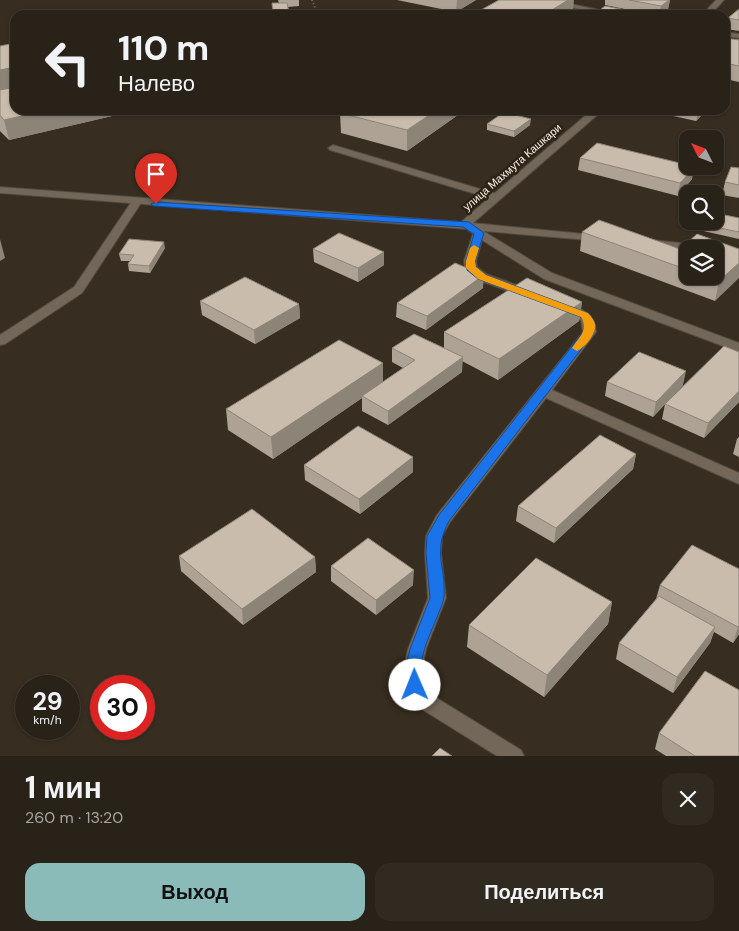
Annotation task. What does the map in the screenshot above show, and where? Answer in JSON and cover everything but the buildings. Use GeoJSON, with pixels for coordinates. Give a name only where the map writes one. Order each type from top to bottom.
{"type":"FeatureCollection","features":[{"type":"Feature","properties":{"kind":"street"},"geometry":{"type":"LineString","coordinates":[[539,0],[593,10]]}},
{"type":"Feature","properties":{"kind":"street"},"geometry":{"type":"LineString","coordinates":[[711,10],[720,0]]}},
{"type":"Feature","properties":{"kind":"street","name":"улица Махмута Кашкари"},"geometry":{"type":"LineString","coordinates":[[465,224],[592,115]]}},
{"type":"Feature","properties":{"kind":"street"},"geometry":{"type":"LineString","coordinates":[[0,190],[136,203],[465,224],[613,239]]}},
{"type":"Feature","properties":{"kind":"street"},"geometry":{"type":"LineString","coordinates":[[0,341],[78,290],[136,203]]}},
{"type":"Feature","properties":{"kind":"street"},"geometry":{"type":"LineString","coordinates":[[465,224],[548,276],[739,348]]}},
{"type":"Feature","properties":{"kind":"street"},"geometry":{"type":"LineString","coordinates":[[479,233],[470,261],[471,268],[482,277],[585,315],[590,323],[590,332],[443,519],[434,536],[433,553],[437,598],[417,649],[412,672],[418,697],[514,756]]}},
{"type":"Feature","properties":{"kind":"street"},"geometry":{"type":"LineString","coordinates":[[642,242],[679,246]]}},
{"type":"Feature","properties":{"kind":"street"},"geometry":{"type":"LineString","coordinates":[[543,391],[739,479]]}},
{"type":"Feature","properties":{"kind":"lane"},"geometry":{"type":"LineString","coordinates":[[333,148],[496,197]]}},
{"type":"Feature","properties":{"kind":"slow traffic"},"geometry":{"type":"LineString","coordinates":[[474,248],[470,261],[471,268],[482,277],[585,315],[590,323],[590,332],[577,348]]}},
{"type":"Feature","properties":{"kind":"route"},"geometry":{"type":"LineString","coordinates":[[156,204],[465,224],[479,233],[470,261],[471,268],[482,277],[585,315],[590,323],[590,332],[443,519],[434,536],[433,553],[437,598],[417,649],[412,672],[415,685]]}}]}
